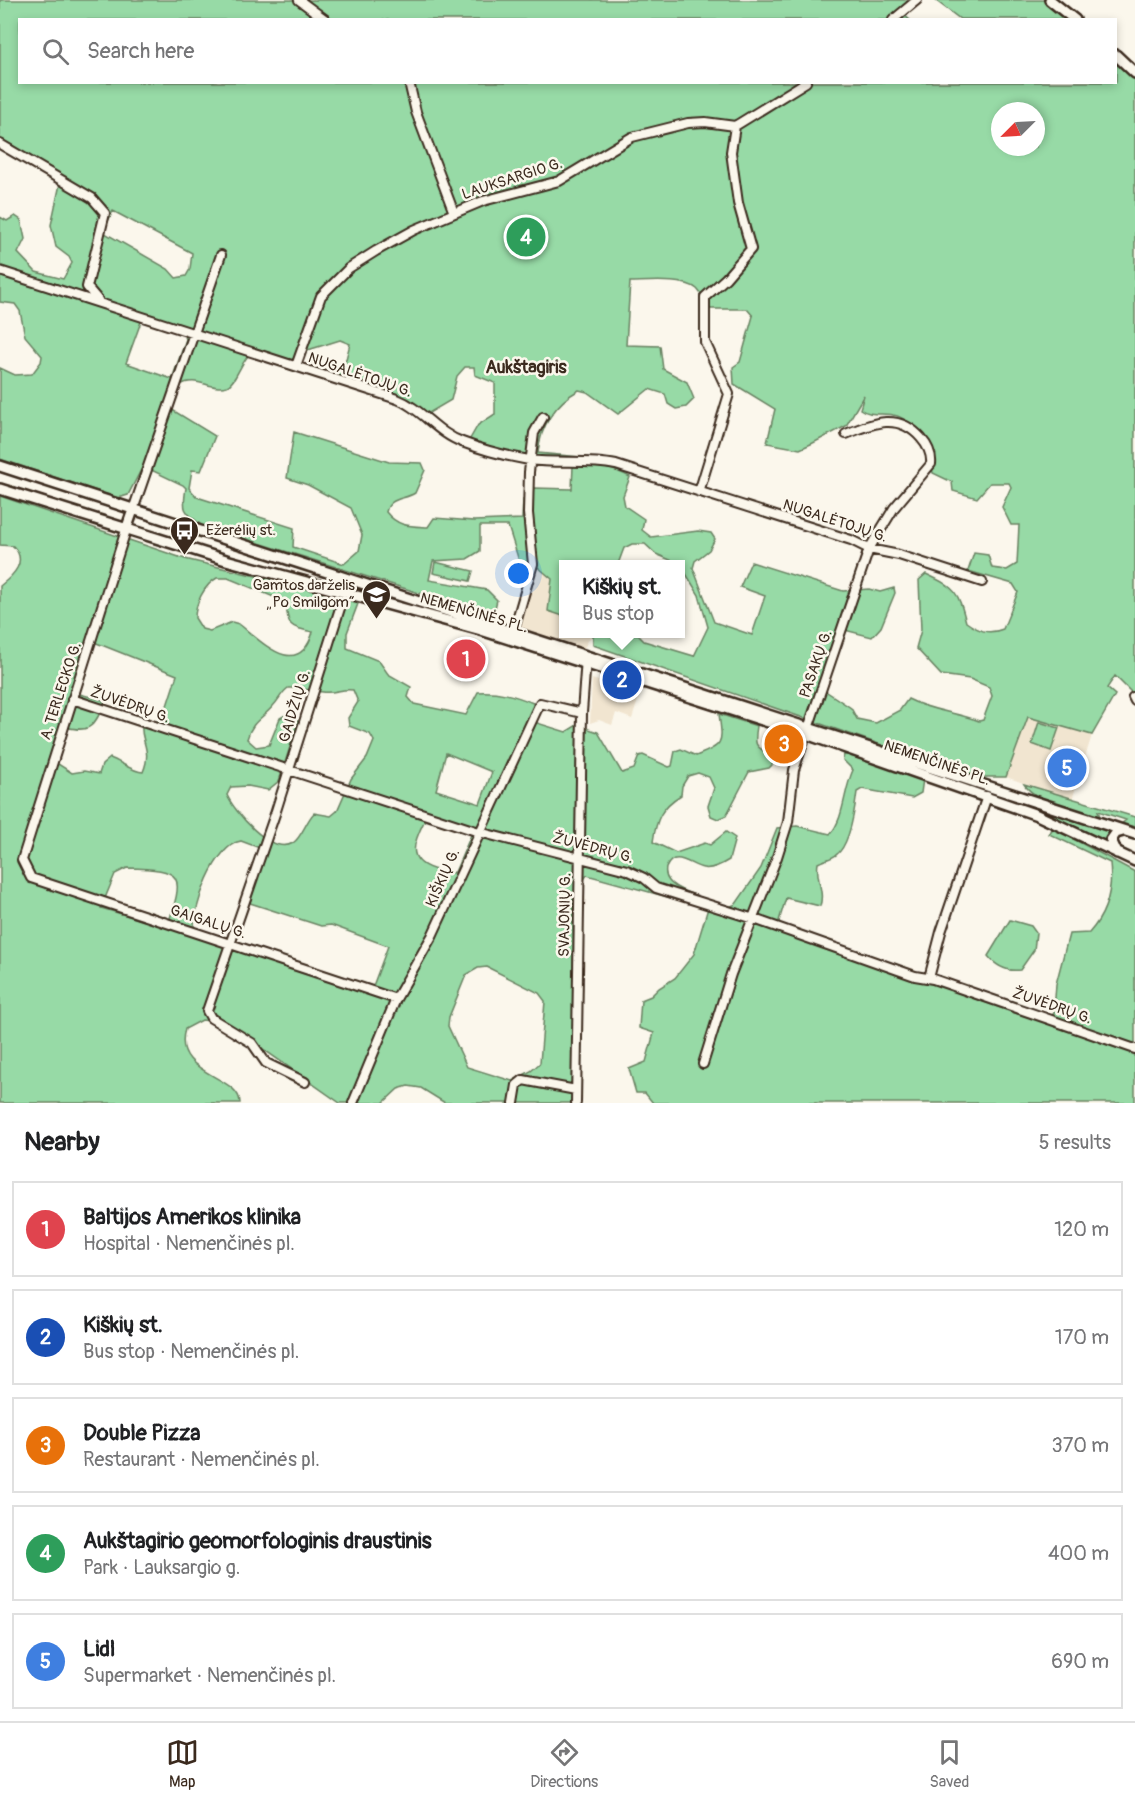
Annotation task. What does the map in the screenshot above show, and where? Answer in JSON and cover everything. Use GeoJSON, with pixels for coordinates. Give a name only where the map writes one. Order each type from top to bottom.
{"type":"FeatureCollection","features":[{"type":"Feature","properties":{"kind":"main road"},"geometry":{"type":"LineString","coordinates":[[1050,0],[1072,18]]}},
{"type":"Feature","properties":{"kind":"main road"},"geometry":{"type":"LineString","coordinates":[[1117,56],[1135,73]]}},
{"type":"Feature","properties":{"kind":"main road","name":"NEMENČINĖS PL."},"geometry":{"type":"LineString","coordinates":[[0,466],[513,633],[585,659]]}},
{"type":"Feature","properties":{"kind":"main road","name":"NEMENČINĖS PL."},"geometry":{"type":"LineString","coordinates":[[0,489],[126,530],[585,659],[1135,834]]}},
{"type":"Feature","properties":{"kind":"main road"},"geometry":{"type":"LineString","coordinates":[[126,530],[133,510]]}},
{"type":"Feature","properties":{"kind":"main road","name":"NEMENČINĖS PL."},"geometry":{"type":"LineString","coordinates":[[807,730],[1037,814],[1135,861]]}},
{"type":"Feature","properties":{"kind":"main road"},"geometry":{"type":"LineString","coordinates":[[1118,853],[1111,840],[1116,833],[1123,831]]}},
{"type":"Feature","properties":{"kind":"street"},"geometry":{"type":"LineString","coordinates":[[299,0],[323,18]]}},
{"type":"Feature","properties":{"kind":"street"},"geometry":{"type":"LineString","coordinates":[[895,18],[917,0]]}},
{"type":"Feature","properties":{"kind":"street","name":"LAUKSARGIO G."},"geometry":{"type":"LineString","coordinates":[[409,84],[416,112],[454,213]]}},
{"type":"Feature","properties":{"kind":"street"},"geometry":{"type":"LineString","coordinates":[[699,492],[729,394],[728,385],[705,342],[705,297],[726,279],[751,249],[738,203],[731,152],[735,126],[803,84]]}},
{"type":"Feature","properties":{"kind":"street","name":"LAUKSARGIO G."},"geometry":{"type":"LineString","coordinates":[[296,366],[321,296],[349,268],[414,230],[483,201],[559,181],[623,141],[642,133],[705,122],[735,126]]}},
{"type":"Feature","properties":{"kind":"street"},"geometry":{"type":"LineString","coordinates":[[0,144],[92,198],[105,213],[87,287],[92,296],[100,302]]}},
{"type":"Feature","properties":{"kind":"street"},"geometry":{"type":"LineString","coordinates":[[133,510],[220,255]]}},
{"type":"Feature","properties":{"kind":"street","name":"NUGALĖTOJŲ G."},"geometry":{"type":"LineString","coordinates":[[0,271],[406,402],[458,440],[530,460],[604,463],[851,540],[869,549],[899,555],[982,582]]}},
{"type":"Feature","properties":{"kind":"street"},"geometry":{"type":"LineString","coordinates":[[513,633],[533,564],[528,513],[530,460],[534,433],[543,417]]}},
{"type":"Feature","properties":{"kind":"street","name":"PASAKŲ G."},"geometry":{"type":"LineString","coordinates":[[703,1064],[731,974],[754,919],[788,822],[790,783],[869,549],[894,508],[931,464],[931,456],[917,434],[901,423],[877,422],[846,434]]}},
{"type":"Feature","properties":{"kind":"street","name":"A. TERLECKO G."},"geometry":{"type":"LineString","coordinates":[[22,860],[126,530]]}},
{"type":"Feature","properties":{"kind":"street"},"geometry":{"type":"LineString","coordinates":[[333,589],[341,605],[356,596]]}},
{"type":"Feature","properties":{"kind":"street","name":"GAIDŽIŲ G."},"geometry":{"type":"LineString","coordinates":[[305,1082],[266,1063],[252,1044],[208,1014],[275,814],[341,605]]}},
{"type":"Feature","properties":{"kind":"street","name":"SVAJONIŲ G."},"geometry":{"type":"LineString","coordinates":[[576,1103],[579,857],[585,659]]}},
{"type":"Feature","properties":{"kind":"street","name":"ŽUVĖDRŲ G."},"geometry":{"type":"LineString","coordinates":[[72,699],[288,772],[479,832],[627,870],[644,878],[656,888],[754,919],[915,976],[929,978],[1135,1049]]}},
{"type":"Feature","properties":{"kind":"street","name":"KIŠKIŲ G."},"geometry":{"type":"LineString","coordinates":[[353,1103],[396,999],[432,936],[540,703],[582,713]]}},
{"type":"Feature","properties":{"kind":"street"},"geometry":{"type":"LineString","coordinates":[[929,978],[941,932],[987,796]]}},
{"type":"Feature","properties":{"kind":"street","name":"GAIGALŲ G."},"geometry":{"type":"LineString","coordinates":[[22,860],[31,878],[396,999]]}},
{"type":"Feature","properties":{"kind":"street"},"geometry":{"type":"LineString","coordinates":[[514,1103],[517,1085],[523,1080],[576,1090]]}},
{"type":"Feature","properties":{"kind":"shaded area"},"geometry":{"type":"Polygon","coordinates":[[[530,566],[539,568],[552,579],[548,610],[559,614],[559,638],[590,638],[584,648],[521,629],[512,623],[530,566]]]}},
{"type":"Feature","properties":{"kind":"shaded area"},"geometry":{"type":"Polygon","coordinates":[[[592,679],[640,694],[632,719],[616,713],[612,725],[599,720],[590,723],[592,679]]]}},
{"type":"Feature","properties":{"kind":"shaded area"},"geometry":{"type":"Polygon","coordinates":[[[1028,716],[1092,735],[1072,800],[1006,777],[1028,716]]]}},
{"type":"Feature","properties":{"kind":"green space"},"geometry":{"type":"Polygon","coordinates":[[[0,0],[922,0],[903,14],[908,18],[18,18],[18,84],[1117,84],[1117,63],[1135,80],[1135,696],[1115,676],[1107,688],[1115,695],[1092,735],[1028,717],[1006,777],[974,777],[593,645],[593,638],[641,638],[644,641],[694,656],[708,627],[699,595],[685,572],[685,560],[670,560],[656,554],[645,544],[632,544],[624,548],[620,560],[559,560],[559,615],[548,611],[552,579],[539,568],[519,561],[508,526],[480,526],[480,551],[467,559],[433,561],[429,580],[487,590],[497,600],[493,616],[201,525],[186,510],[184,502],[186,488],[143,466],[128,495],[118,498],[0,459],[0,368],[15,375],[32,374],[41,362],[42,356],[25,336],[20,311],[15,304],[0,302],[0,217],[7,221],[15,216],[21,220],[25,239],[18,253],[36,272],[63,279],[72,263],[69,257],[56,247],[51,225],[60,184],[57,172],[0,140],[0,0]],[[113,211],[103,232],[168,269],[176,278],[186,276],[190,269],[192,253],[113,211]],[[630,282],[626,345],[660,346],[663,369],[687,382],[694,399],[686,407],[676,409],[668,404],[665,394],[649,389],[618,414],[587,392],[579,390],[570,395],[550,417],[539,443],[538,453],[580,457],[579,467],[606,468],[630,477],[623,496],[625,506],[644,519],[642,530],[651,537],[698,531],[711,533],[715,539],[709,550],[695,561],[693,568],[714,622],[752,635],[765,596],[740,587],[751,562],[843,591],[869,589],[880,592],[894,588],[895,593],[881,627],[872,637],[841,629],[838,632],[818,686],[851,708],[857,719],[876,723],[900,710],[908,699],[934,709],[979,721],[983,720],[992,696],[989,687],[970,679],[941,675],[916,648],[921,630],[919,580],[926,574],[950,587],[961,603],[966,622],[975,628],[988,632],[1003,629],[1018,592],[1013,584],[968,571],[974,553],[988,555],[992,568],[1007,570],[1017,564],[1019,525],[1011,525],[1002,507],[1011,487],[1009,483],[990,483],[977,498],[953,491],[952,482],[933,473],[931,449],[924,436],[898,416],[871,413],[860,409],[864,395],[846,426],[813,443],[800,449],[767,443],[775,409],[734,384],[733,367],[740,362],[753,316],[747,309],[711,309],[697,289],[684,283],[630,282]],[[142,319],[126,363],[172,379],[186,339],[184,334],[142,319]],[[340,340],[308,350],[290,361],[252,352],[227,386],[215,387],[198,382],[186,382],[180,385],[169,408],[215,436],[201,471],[192,470],[189,488],[197,497],[294,528],[293,547],[344,564],[359,551],[362,535],[351,508],[308,485],[287,478],[294,432],[389,462],[422,463],[425,470],[415,493],[394,501],[386,512],[395,521],[405,525],[428,527],[434,518],[474,521],[522,519],[523,499],[534,488],[572,489],[573,466],[494,455],[470,439],[478,425],[495,414],[495,383],[475,375],[474,367],[465,367],[457,376],[451,400],[429,413],[330,374],[330,368],[345,363],[350,344],[340,340]]]}},
{"type":"Feature","properties":{"kind":"green space"},"geometry":{"type":"Polygon","coordinates":[[[935,0],[1043,0],[1068,18],[959,18],[935,0]]]}},
{"type":"Feature","properties":{"kind":"green space"},"geometry":{"type":"Polygon","coordinates":[[[0,496],[185,559],[359,601],[347,633],[347,648],[379,661],[388,674],[411,687],[408,697],[414,704],[466,715],[478,692],[500,693],[519,698],[533,703],[537,723],[566,732],[577,725],[598,732],[622,773],[634,769],[639,756],[643,755],[669,767],[672,766],[675,751],[681,749],[696,756],[712,749],[720,742],[721,737],[719,714],[757,726],[756,744],[774,758],[773,764],[769,768],[749,772],[726,816],[718,819],[711,816],[708,806],[714,788],[709,777],[698,773],[688,776],[682,786],[681,795],[664,809],[656,827],[653,842],[676,853],[705,843],[710,845],[726,832],[735,838],[729,860],[720,865],[703,868],[683,860],[673,859],[666,868],[666,875],[673,885],[696,896],[729,907],[736,904],[761,868],[777,828],[797,826],[830,834],[835,828],[853,770],[843,760],[844,754],[923,779],[921,793],[912,798],[862,789],[857,792],[845,844],[832,858],[818,863],[820,906],[786,898],[779,921],[783,931],[1049,1023],[1054,1012],[1056,984],[1069,934],[1089,933],[1104,909],[1111,883],[1110,863],[1049,834],[1053,828],[1135,872],[1135,1103],[653,1103],[645,1093],[636,1093],[629,1069],[646,1062],[654,1033],[639,1028],[641,1000],[651,996],[675,978],[694,954],[708,908],[587,875],[573,896],[574,1103],[445,1103],[421,1088],[408,1086],[398,1089],[383,1103],[340,1103],[226,1023],[202,1020],[185,1029],[183,1044],[188,1056],[196,1065],[229,1086],[237,1094],[240,1103],[0,1103],[0,586],[17,568],[19,557],[13,546],[0,545],[0,496]],[[217,578],[201,595],[195,613],[195,618],[202,629],[210,631],[232,622],[239,624],[269,648],[289,656],[298,654],[306,646],[313,632],[299,629],[291,624],[287,617],[286,602],[228,578],[217,578]],[[89,640],[72,692],[103,700],[104,704],[93,724],[84,729],[61,726],[50,759],[72,773],[84,771],[99,774],[102,765],[110,758],[143,772],[147,757],[142,721],[157,722],[166,709],[177,675],[89,640]],[[288,688],[255,724],[247,739],[256,747],[269,745],[280,718],[287,714],[295,716],[298,722],[279,781],[268,790],[248,786],[231,787],[227,795],[237,811],[254,830],[274,843],[284,845],[296,840],[314,813],[331,816],[337,811],[351,779],[367,758],[374,741],[370,734],[349,726],[348,718],[358,702],[353,690],[327,692],[288,688]],[[446,753],[436,790],[480,804],[492,772],[446,753]],[[429,811],[417,837],[415,852],[417,859],[433,869],[452,873],[455,872],[474,828],[429,811]],[[241,841],[231,845],[214,865],[201,894],[194,922],[194,933],[364,992],[373,986],[388,946],[331,925],[321,926],[250,903],[265,850],[241,841]],[[127,868],[115,874],[101,908],[167,927],[176,896],[175,878],[160,870],[127,868]],[[487,967],[478,968],[466,975],[449,1017],[448,1026],[467,1067],[512,1081],[531,1071],[540,1063],[545,1001],[539,993],[487,967]]]}},
{"type":"Feature","properties":{"kind":"green space"},"geometry":{"type":"Polygon","coordinates":[[[435,562],[473,571],[470,581],[433,573],[435,562]]]}},
{"type":"Feature","properties":{"kind":"green space"},"geometry":{"type":"Polygon","coordinates":[[[1039,722],[1059,728],[1051,751],[1032,744],[1039,722]]]}},
{"type":"Feature","properties":{"kind":"green space"},"geometry":{"type":"Polygon","coordinates":[[[1024,784],[1135,817],[1135,830],[1120,825],[1126,820],[1098,811],[1101,819],[1048,802],[1030,791],[1024,784]]]}},
{"type":"Feature","properties":{"kind":"green space"},"geometry":{"type":"Polygon","coordinates":[[[979,788],[1111,831],[1109,844],[1043,813],[979,788]]]}},
{"type":"Feature","properties":{"kind":"green space"},"geometry":{"type":"Polygon","coordinates":[[[1010,920],[1031,926],[1036,933],[1034,950],[1020,970],[1002,967],[988,956],[1010,920]]]}},
{"type":"Feature","properties":{"kind":"place","name":"Aukštagirio geomorfologinis draustinis"},"geometry":{"type":"Point","coordinates":[526,237]}},
{"type":"Feature","properties":{"kind":"place","name":"Ežerėlių st."},"geometry":{"type":"Point","coordinates":[185,556]}},
{"type":"Feature","properties":{"kind":"place","name":"Gamtos darželis „Po Smilgom“"},"geometry":{"type":"Point","coordinates":[376,620]}},
{"type":"Feature","properties":{"kind":"place","name":"Baltijos Amerikos klinika"},"geometry":{"type":"Point","coordinates":[466,659]}},
{"type":"Feature","properties":{"kind":"place","name":"Kiškių st."},"geometry":{"type":"Point","coordinates":[622,680]}},
{"type":"Feature","properties":{"kind":"place","name":"Double Pizza"},"geometry":{"type":"Point","coordinates":[784,744]}},
{"type":"Feature","properties":{"kind":"place","name":"Lidl"},"geometry":{"type":"Point","coordinates":[1067,768]}},
{"type":"Feature","properties":{"kind":"district","name":"Aukštagiris"},"geometry":{"type":"Point","coordinates":[526,367]}}]}
